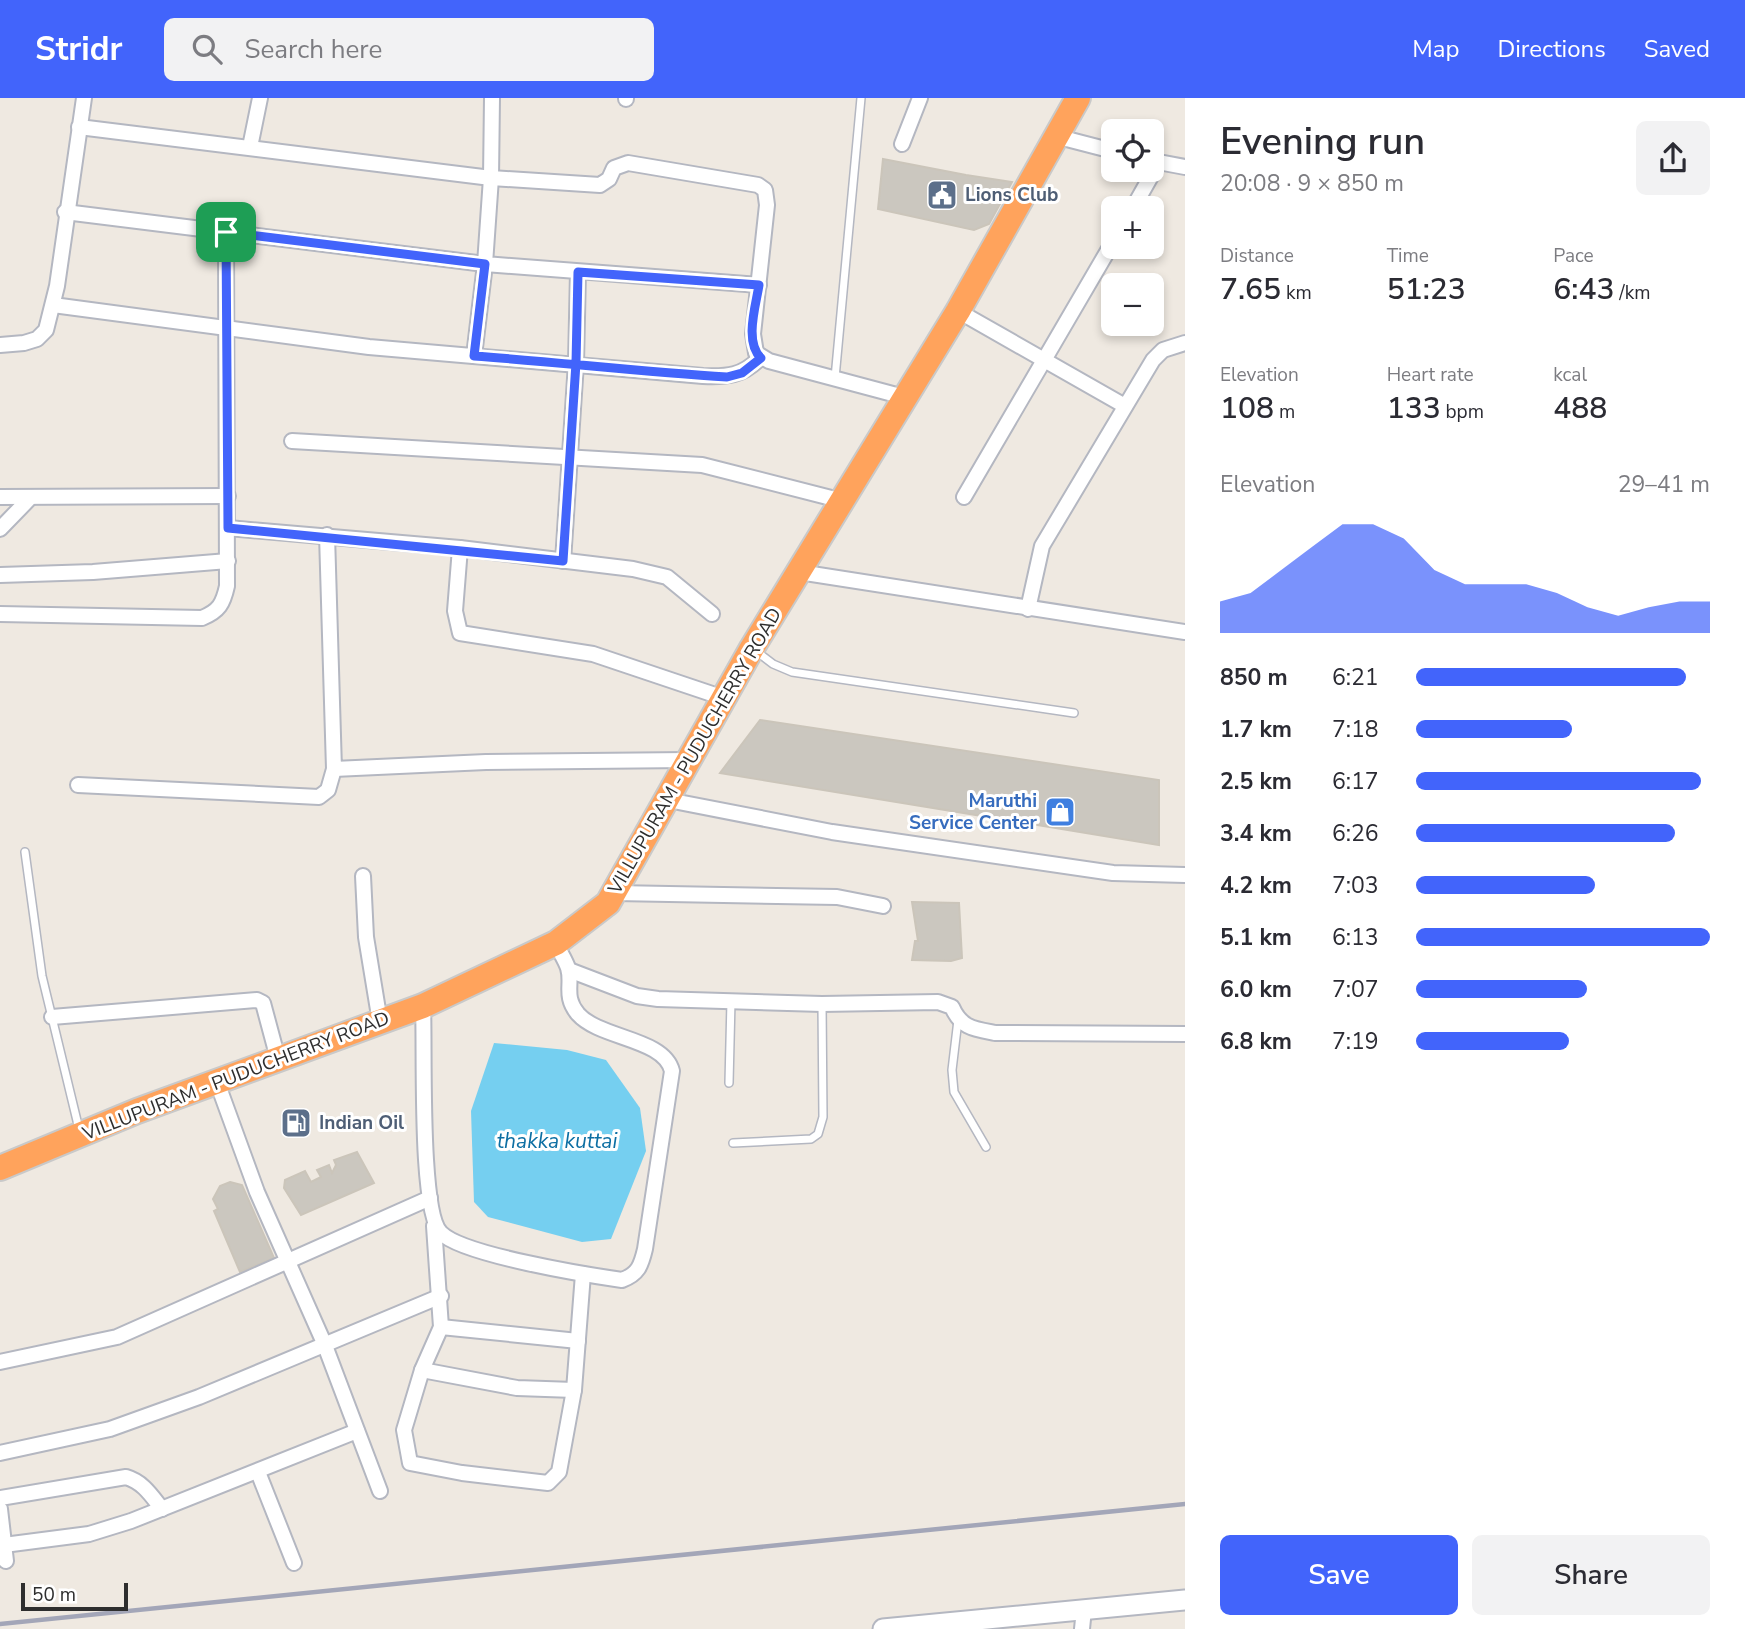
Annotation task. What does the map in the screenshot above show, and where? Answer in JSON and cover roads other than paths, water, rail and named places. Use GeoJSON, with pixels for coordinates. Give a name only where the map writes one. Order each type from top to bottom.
{"type":"FeatureCollection","features":[{"type":"Feature","properties":{"kind":"highway","name":"VILLUPURAM - PUDUCHERRY ROAD"},"geometry":{"type":"LineString","coordinates":[[0,1168],[217,1082],[424,1006],[556,943],[608,903],[752,648],[958,311],[1078,98]]}},
{"type":"Feature","properties":{"kind":"street"},"geometry":{"type":"LineString","coordinates":[[0,345],[37,339],[46,330],[53,304],[84,98]]}},
{"type":"Feature","properties":{"kind":"street"},"geometry":{"type":"LineString","coordinates":[[250,147],[260,98]]}},
{"type":"Feature","properties":{"kind":"street"},"geometry":{"type":"LineString","coordinates":[[474,356],[485,264],[491,178],[492,98]]}},
{"type":"Feature","properties":{"kind":"street"},"geometry":{"type":"LineString","coordinates":[[902,144],[920,98]]}},
{"type":"Feature","properties":{"kind":"street"},"geometry":{"type":"LineString","coordinates":[[79,127],[491,178],[600,185],[609,179],[614,169],[628,163],[758,185],[765,190],[768,205],[753,334],[756,354],[761,358],[904,397]]}},
{"type":"Feature","properties":{"kind":"street"},"geometry":{"type":"LineString","coordinates":[[1055,136],[1101,148]]}},
{"type":"Feature","properties":{"kind":"street"},"geometry":{"type":"LineString","coordinates":[[1164,162],[1184,164]]}},
{"type":"Feature","properties":{"kind":"street"},"geometry":{"type":"LineString","coordinates":[[65,212],[485,264],[759,285]]}},
{"type":"Feature","properties":{"kind":"street"},"geometry":{"type":"LineString","coordinates":[[0,614],[202,618],[216,613],[223,603],[228,561],[226,232]]}},
{"type":"Feature","properties":{"kind":"street"},"geometry":{"type":"LineString","coordinates":[[964,497],[1103,259]]}},
{"type":"Feature","properties":{"kind":"street"},"geometry":{"type":"LineString","coordinates":[[563,561],[576,363],[578,272]]}},
{"type":"Feature","properties":{"kind":"street"},"geometry":{"type":"LineString","coordinates":[[53,304],[369,347],[727,377],[742,373],[761,358]]}},
{"type":"Feature","properties":{"kind":"street"},"geometry":{"type":"LineString","coordinates":[[958,311],[1125,406]]}},
{"type":"Feature","properties":{"kind":"street"},"geometry":{"type":"LineString","coordinates":[[1028,608],[1042,546],[1153,360],[1163,350],[1185,343]]}},
{"type":"Feature","properties":{"kind":"street"},"geometry":{"type":"LineString","coordinates":[[292,441],[709,466],[843,501]]}},
{"type":"Feature","properties":{"kind":"street"},"geometry":{"type":"LineString","coordinates":[[0,497],[228,496]]}},
{"type":"Feature","properties":{"kind":"street"},"geometry":{"type":"LineString","coordinates":[[0,529],[30,498]]}},
{"type":"Feature","properties":{"kind":"street"},"geometry":{"type":"LineString","coordinates":[[228,528],[460,548],[634,569],[667,577],[712,614]]}},
{"type":"Feature","properties":{"kind":"street"},"geometry":{"type":"LineString","coordinates":[[78,785],[319,797],[328,790],[334,769],[327,535]]}},
{"type":"Feature","properties":{"kind":"street"},"geometry":{"type":"LineString","coordinates":[[460,548],[454,611],[460,633],[593,654],[724,698]]}},
{"type":"Feature","properties":{"kind":"street"},"geometry":{"type":"LineString","coordinates":[[0,575],[93,572],[228,561]]}},
{"type":"Feature","properties":{"kind":"street"},"geometry":{"type":"LineString","coordinates":[[799,572],[1185,632]]}},
{"type":"Feature","properties":{"kind":"street"},"geometry":{"type":"LineString","coordinates":[[334,769],[486,762],[689,760]]}},
{"type":"Feature","properties":{"kind":"street"},"geometry":{"type":"LineString","coordinates":[[668,800],[832,832],[1113,873],[1185,875]]}},
{"type":"Feature","properties":{"kind":"street"},"geometry":{"type":"LineString","coordinates":[[363,876],[366,937],[380,1022]]}},
{"type":"Feature","properties":{"kind":"street"},"geometry":{"type":"LineString","coordinates":[[615,893],[837,897],[883,906]]}},
{"type":"Feature","properties":{"kind":"street"},"geometry":{"type":"LineString","coordinates":[[433,1217],[440,1233],[460,1244],[583,1274],[622,1279],[634,1275],[642,1265],[672,1071],[670,1062],[659,1052],[580,1016],[570,1002],[567,986],[569,970],[556,943]]}},
{"type":"Feature","properties":{"kind":"street"},"geometry":{"type":"LineString","coordinates":[[569,970],[638,996],[821,1003],[938,1002],[952,1007],[958,1020],[968,1028],[1023,1034],[1185,1034]]}},
{"type":"Feature","properties":{"kind":"street"},"geometry":{"type":"LineString","coordinates":[[52,1017],[257,1000],[263,1003],[278,1059]]}},
{"type":"Feature","properties":{"kind":"street"},"geometry":{"type":"LineString","coordinates":[[424,1006],[429,1198],[433,1217],[441,1328],[422,1370],[404,1430],[410,1463],[462,1473],[548,1483],[559,1472],[574,1390],[583,1274]]}},
{"type":"Feature","properties":{"kind":"street"},"geometry":{"type":"LineString","coordinates":[[217,1082],[257,1192],[324,1343],[380,1491]]}},
{"type":"Feature","properties":{"kind":"street"},"geometry":{"type":"LineString","coordinates":[[0,1362],[117,1337],[429,1198]]}},
{"type":"Feature","properties":{"kind":"street"},"geometry":{"type":"LineString","coordinates":[[0,1453],[110,1429],[199,1397],[440,1296]]}},
{"type":"Feature","properties":{"kind":"street"},"geometry":{"type":"LineString","coordinates":[[441,1328],[578,1342]]}},
{"type":"Feature","properties":{"kind":"street"},"geometry":{"type":"LineString","coordinates":[[422,1370],[517,1388],[574,1390]]}},
{"type":"Feature","properties":{"kind":"street"},"geometry":{"type":"LineString","coordinates":[[4,1545],[89,1534],[162,1509],[357,1431]]}},
{"type":"Feature","properties":{"kind":"street"},"geometry":{"type":"LineString","coordinates":[[258,1472],[294,1563]]}},
{"type":"Feature","properties":{"kind":"street"},"geometry":{"type":"LineString","coordinates":[[0,1497],[126,1477],[136,1480],[147,1489],[162,1509]]}},
{"type":"Feature","properties":{"kind":"street"},"geometry":{"type":"LineString","coordinates":[[0,1509],[5,1561]]}},
{"type":"Feature","properties":{"kind":"street"},"geometry":{"type":"LineString","coordinates":[[883,1629],[1083,1619],[1185,1600]]}},
{"type":"Feature","properties":{"kind":"lane"},"geometry":{"type":"LineString","coordinates":[[835,379],[861,98]]}},
{"type":"Feature","properties":{"kind":"lane"},"geometry":{"type":"LineString","coordinates":[[752,648],[773,664],[792,672],[1074,713]]}},
{"type":"Feature","properties":{"kind":"lane"},"geometry":{"type":"LineString","coordinates":[[25,852],[36,946],[80,1135]]}},
{"type":"Feature","properties":{"kind":"lane"},"geometry":{"type":"LineString","coordinates":[[729,1083],[731,1001]]}},
{"type":"Feature","properties":{"kind":"lane"},"geometry":{"type":"LineString","coordinates":[[733,1143],[811,1139],[818,1134],[823,1116],[821,1003]]}},
{"type":"Feature","properties":{"kind":"lane"},"geometry":{"type":"LineString","coordinates":[[958,1020],[952,1070],[954,1092],[986,1147]]}},
{"type":"Feature","properties":{"kind":"water","name":"thakka kuttai"},"geometry":{"type":"Polygon","coordinates":[[[494,1043],[567,1050],[606,1060],[640,1108],[646,1151],[611,1239],[582,1242],[488,1217],[474,1202],[471,1111],[494,1043]]]}},
{"type":"Feature","properties":{"kind":"railway"},"geometry":{"type":"LineString","coordinates":[[0,1624],[1185,1504]]}},
{"type":"Feature","properties":{"kind":"place","name":"Lions Club"},"geometry":{"type":"Point","coordinates":[942,195]}},
{"type":"Feature","properties":{"kind":"place","name":"Maruthi Service Center"},"geometry":{"type":"Point","coordinates":[1060,812]}},
{"type":"Feature","properties":{"kind":"place","name":"Indian Oil"},"geometry":{"type":"Point","coordinates":[296,1123]}}]}
